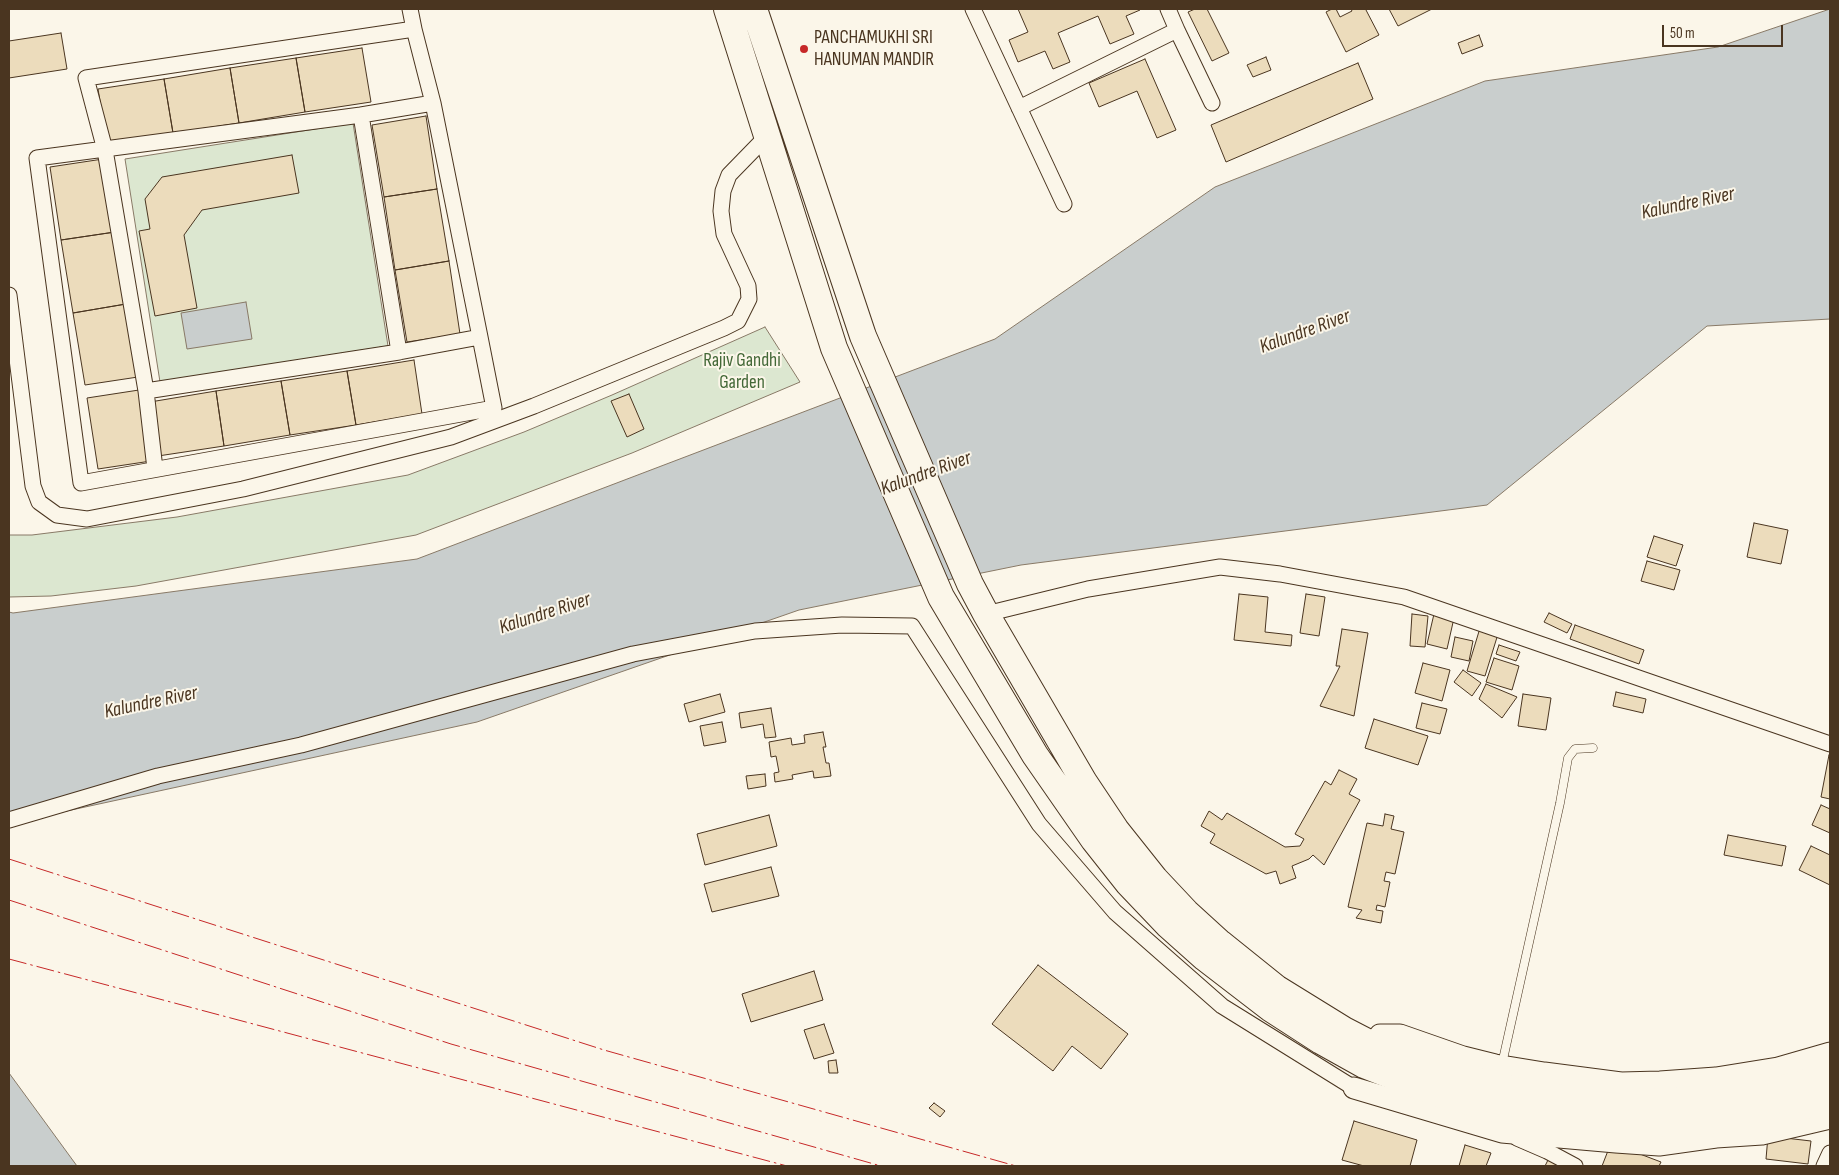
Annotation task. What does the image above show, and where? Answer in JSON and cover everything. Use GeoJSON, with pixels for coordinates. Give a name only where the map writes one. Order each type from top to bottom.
{"type":"FeatureCollection","features":[{"type":"Feature","properties":{"kind":"highway"},"geometry":{"type":"LineString","coordinates":[[727,9],[834,348],[942,597],[1035,755],[1094,840],[1128,883],[1168,925],[1205,958],[1270,1008],[1321,1041],[1364,1065],[1438,1094],[1492,1108],[1535,1116],[1623,1124],[1729,1119],[1787,1110],[1830,1100]]}},
{"type":"Feature","properties":{"kind":"highway"},"geometry":{"type":"LineString","coordinates":[[754,9],[863,336],[970,584],[1084,782],[1116,830],[1155,878],[1186,912],[1220,943],[1276,988],[1344,1030],[1373,1045],[1496,1086],[1547,1096],[1608,1102],[1675,1101],[1726,1097],[1780,1089],[1830,1076]]}},
{"type":"Feature","properties":{"kind":"street"},"geometry":{"type":"LineString","coordinates":[[410,9],[433,102],[494,408],[81,484],[37,158],[361,114],[433,102]]}},
{"type":"Feature","properties":{"kind":"street"},"geometry":{"type":"LineString","coordinates":[[973,9],[1064,204]]}},
{"type":"Feature","properties":{"kind":"street"},"geometry":{"type":"LineString","coordinates":[[1168,9],[1212,103]]}},
{"type":"Feature","properties":{"kind":"street"},"geometry":{"type":"LineString","coordinates":[[156,469],[146,391],[105,150],[86,78],[414,29]]}},
{"type":"Feature","properties":{"kind":"street"},"geometry":{"type":"LineString","coordinates":[[1019,108],[1177,30]]}},
{"type":"Feature","properties":{"kind":"street"},"geometry":{"type":"LineString","coordinates":[[361,114],[399,352]]}},
{"type":"Feature","properties":{"kind":"street"},"geometry":{"type":"LineString","coordinates":[[9,295],[12,356],[33,486],[40,502],[57,515],[87,519],[243,489],[452,437],[534,406],[738,321],[749,299],[748,286],[724,234],[721,211],[723,191],[729,175],[766,137]]}},
{"type":"Feature","properties":{"kind":"street"},"geometry":{"type":"LineString","coordinates":[[146,391],[399,352],[480,337]]}},
{"type":"Feature","properties":{"kind":"street"},"geometry":{"type":"LineString","coordinates":[[986,614],[1088,590],[1220,568],[1280,574],[1404,597],[1830,744]]}},
{"type":"Feature","properties":{"kind":"street"},"geometry":{"type":"LineString","coordinates":[[9,820],[158,776],[301,744],[633,654],[755,631],[842,625],[912,626],[1039,824],[1116,912],[1222,1006],[1354,1088],[1502,1132],[1547,1151],[1575,1166]]}},
{"type":"Feature","properties":{"kind":"street"},"geometry":{"type":"LineString","coordinates":[[1373,1045],[1380,1035],[1400,1035],[1462,1057],[1501,1066],[1621,1082],[1660,1082],[1716,1078],[1778,1068],[1830,1053]]}},
{"type":"Feature","properties":{"kind":"street"},"geometry":{"type":"LineString","coordinates":[[1502,1132],[1659,1145],[1716,1137],[1762,1134],[1830,1118]]}},
{"type":"Feature","properties":{"kind":"street"},"geometry":{"type":"LineString","coordinates":[[1824,1166],[1830,1153]]}},
{"type":"Feature","properties":{"kind":"lane"},"geometry":{"type":"LineString","coordinates":[[1501,1066],[1568,758],[1575,749],[1593,748]]}},
{"type":"Feature","properties":{"kind":"green space"},"geometry":{"type":"Polygon","coordinates":[[[353,123],[388,346],[160,382],[125,159],[353,123]]]}},
{"type":"Feature","properties":{"kind":"green space","name":"Rajiv Gandhi Garden"},"geometry":{"type":"Polygon","coordinates":[[[765,327],[800,382],[632,453],[416,535],[136,586],[51,596],[9,597],[9,535],[32,535],[177,517],[408,475],[524,432],[765,327]]]}},
{"type":"Feature","properties":{"kind":"water","name":"Kalundre River"},"geometry":{"type":"Polygon","coordinates":[[[1830,9],[1830,319],[1707,326],[1487,505],[1021,565],[799,610],[477,722],[39,817],[9,812],[9,612],[13,613],[417,559],[995,339],[1215,187],[1485,81],[1718,47],[1830,9]]]}},
{"type":"Feature","properties":{"kind":"water"},"geometry":{"type":"Polygon","coordinates":[[[246,302],[252,339],[187,349],[181,313],[246,302]]]}},
{"type":"Feature","properties":{"kind":"water"},"geometry":{"type":"Polygon","coordinates":[[[9,1073],[42,1118],[77,1166],[9,1166],[9,1073]]]}},
{"type":"Feature","properties":{"kind":"building"},"geometry":{"type":"Polygon","coordinates":[[[1018,9],[1140,10],[1126,16],[1134,34],[1110,44],[1098,16],[1058,33],[1070,62],[1053,69],[1045,51],[1018,62],[1009,40],[1028,32],[1018,9]]]}},
{"type":"Feature","properties":{"kind":"building"},"geometry":{"type":"Polygon","coordinates":[[[1195,9],[1207,9],[1229,53],[1212,61],[1188,12],[1195,9]]]}},
{"type":"Feature","properties":{"kind":"building"},"geometry":{"type":"Polygon","coordinates":[[[1336,9],[1340,17],[1352,11],[1351,9],[1367,9],[1379,35],[1346,52],[1326,12],[1336,9]]]}},
{"type":"Feature","properties":{"kind":"building"},"geometry":{"type":"Polygon","coordinates":[[[1389,9],[1432,9],[1398,26],[1389,9]]]}},
{"type":"Feature","properties":{"kind":"building"},"geometry":{"type":"Polygon","coordinates":[[[61,33],[67,69],[9,78],[9,41],[61,33]]]}},
{"type":"Feature","properties":{"kind":"building"},"geometry":{"type":"Polygon","coordinates":[[[1479,35],[1483,46],[1462,54],[1458,43],[1479,35]]]}},
{"type":"Feature","properties":{"kind":"building"},"geometry":{"type":"Polygon","coordinates":[[[362,48],[371,102],[305,112],[296,58],[362,48]]]}},
{"type":"Feature","properties":{"kind":"building"},"geometry":{"type":"Polygon","coordinates":[[[1266,57],[1271,70],[1253,77],[1247,65],[1266,57]]]}},
{"type":"Feature","properties":{"kind":"building"},"geometry":{"type":"Polygon","coordinates":[[[296,58],[305,112],[239,123],[230,68],[296,58]]]}},
{"type":"Feature","properties":{"kind":"building"},"geometry":{"type":"Polygon","coordinates":[[[1145,59],[1176,130],[1157,138],[1137,91],[1099,107],[1089,83],[1145,59]]]}},
{"type":"Feature","properties":{"kind":"building"},"geometry":{"type":"Polygon","coordinates":[[[1358,63],[1373,99],[1226,162],[1211,125],[1358,63]]]}},
{"type":"Feature","properties":{"kind":"building"},"geometry":{"type":"Polygon","coordinates":[[[230,68],[239,123],[173,133],[164,79],[230,68]]]}},
{"type":"Feature","properties":{"kind":"building"},"geometry":{"type":"Polygon","coordinates":[[[164,79],[173,133],[107,143],[98,89],[164,79]]]}},
{"type":"Feature","properties":{"kind":"building"},"geometry":{"type":"Polygon","coordinates":[[[426,116],[437,189],[384,197],[372,125],[426,116]]]}},
{"type":"Feature","properties":{"kind":"building"},"geometry":{"type":"Polygon","coordinates":[[[292,155],[299,193],[202,210],[184,235],[197,308],[155,316],[139,231],[150,229],[145,199],[162,177],[292,155]]]}},
{"type":"Feature","properties":{"kind":"building"},"geometry":{"type":"Polygon","coordinates":[[[103,159],[115,232],[61,240],[50,167],[103,159]]]}},
{"type":"Feature","properties":{"kind":"building"},"geometry":{"type":"Polygon","coordinates":[[[437,189],[449,261],[395,270],[384,197],[437,189]]]}},
{"type":"Feature","properties":{"kind":"building"},"geometry":{"type":"Polygon","coordinates":[[[115,232],[126,304],[73,313],[61,240],[115,232]]]}},
{"type":"Feature","properties":{"kind":"building"},"geometry":{"type":"Polygon","coordinates":[[[449,261],[460,334],[407,342],[395,270],[449,261]]]}},
{"type":"Feature","properties":{"kind":"building"},"geometry":{"type":"Polygon","coordinates":[[[126,304],[138,377],[85,385],[73,313],[126,304]]]}},
{"type":"Feature","properties":{"kind":"building"},"geometry":{"type":"Polygon","coordinates":[[[414,360],[422,414],[356,425],[347,371],[414,360]]]}},
{"type":"Feature","properties":{"kind":"building"},"geometry":{"type":"Polygon","coordinates":[[[347,371],[356,425],[290,435],[281,381],[347,371]]]}},
{"type":"Feature","properties":{"kind":"building"},"geometry":{"type":"Polygon","coordinates":[[[281,381],[290,435],[224,446],[216,391],[281,381]]]}},
{"type":"Feature","properties":{"kind":"building"},"geometry":{"type":"Polygon","coordinates":[[[139,390],[151,461],[98,469],[87,398],[139,390]]]}},
{"type":"Feature","properties":{"kind":"building"},"geometry":{"type":"Polygon","coordinates":[[[216,391],[224,446],[158,456],[150,402],[216,391]]]}},
{"type":"Feature","properties":{"kind":"building"},"geometry":{"type":"Polygon","coordinates":[[[629,394],[644,429],[627,437],[611,401],[629,394]]]}},
{"type":"Feature","properties":{"kind":"building"},"geometry":{"type":"Polygon","coordinates":[[[1754,523],[1788,530],[1781,564],[1747,557],[1754,523]]]}},
{"type":"Feature","properties":{"kind":"building"},"geometry":{"type":"Polygon","coordinates":[[[1654,536],[1683,545],[1676,566],[1647,557],[1654,536]]]}},
{"type":"Feature","properties":{"kind":"building"},"geometry":{"type":"Polygon","coordinates":[[[1647,561],[1680,570],[1674,590],[1641,581],[1647,561]]]}},
{"type":"Feature","properties":{"kind":"building"},"geometry":{"type":"Polygon","coordinates":[[[1239,594],[1268,597],[1265,632],[1292,635],[1291,646],[1234,640],[1239,594]]]}},
{"type":"Feature","properties":{"kind":"building"},"geometry":{"type":"Polygon","coordinates":[[[1306,594],[1325,597],[1319,636],[1300,633],[1306,594]]]}},
{"type":"Feature","properties":{"kind":"building"},"geometry":{"type":"Polygon","coordinates":[[[1549,613],[1572,624],[1567,633],[1544,622],[1549,613]]]}},
{"type":"Feature","properties":{"kind":"building"},"geometry":{"type":"Polygon","coordinates":[[[1412,614],[1428,616],[1425,647],[1410,646],[1412,614]]]}},
{"type":"Feature","properties":{"kind":"building"},"geometry":{"type":"Polygon","coordinates":[[[1434,614],[1454,618],[1447,649],[1427,644],[1434,614]]]}},
{"type":"Feature","properties":{"kind":"building"},"geometry":{"type":"Polygon","coordinates":[[[1575,625],[1644,650],[1639,664],[1570,639],[1575,625]]]}},
{"type":"Feature","properties":{"kind":"building"},"geometry":{"type":"Polygon","coordinates":[[[1480,628],[1498,634],[1485,676],[1467,671],[1480,628]]]}},
{"type":"Feature","properties":{"kind":"building"},"geometry":{"type":"Polygon","coordinates":[[[1342,629],[1368,633],[1354,716],[1320,706],[1340,666],[1336,666],[1342,629]]]}},
{"type":"Feature","properties":{"kind":"building"},"geometry":{"type":"Polygon","coordinates":[[[1455,637],[1473,641],[1469,661],[1451,657],[1455,637]]]}},
{"type":"Feature","properties":{"kind":"building"},"geometry":{"type":"Polygon","coordinates":[[[1499,645],[1520,652],[1516,661],[1496,654],[1499,645]]]}},
{"type":"Feature","properties":{"kind":"building"},"geometry":{"type":"Polygon","coordinates":[[[1494,658],[1519,666],[1512,690],[1486,682],[1494,658]]]}},
{"type":"Feature","properties":{"kind":"building"},"geometry":{"type":"Polygon","coordinates":[[[1423,663],[1450,670],[1442,701],[1415,693],[1423,663]]]}},
{"type":"Feature","properties":{"kind":"building"},"geometry":{"type":"Polygon","coordinates":[[[1463,670],[1481,683],[1472,696],[1454,682],[1463,670]]]}},
{"type":"Feature","properties":{"kind":"building"},"geometry":{"type":"Polygon","coordinates":[[[1486,684],[1517,697],[1502,718],[1479,699],[1486,684]]]}},
{"type":"Feature","properties":{"kind":"building"},"geometry":{"type":"Polygon","coordinates":[[[1616,692],[1646,699],[1643,713],[1613,706],[1616,692]]]}},
{"type":"Feature","properties":{"kind":"building"},"geometry":{"type":"Polygon","coordinates":[[[720,694],[725,712],[689,722],[684,704],[720,694]]]}},
{"type":"Feature","properties":{"kind":"building"},"geometry":{"type":"Polygon","coordinates":[[[1523,694],[1551,698],[1546,730],[1518,726],[1523,694]]]}},
{"type":"Feature","properties":{"kind":"building"},"geometry":{"type":"Polygon","coordinates":[[[1422,703],[1447,709],[1440,734],[1416,728],[1422,703]]]}},
{"type":"Feature","properties":{"kind":"building"},"geometry":{"type":"Polygon","coordinates":[[[771,708],[776,737],[765,738],[763,724],[741,728],[739,713],[771,708]]]}},
{"type":"Feature","properties":{"kind":"building"},"geometry":{"type":"Polygon","coordinates":[[[1374,719],[1428,736],[1418,765],[1365,748],[1374,719]]]}},
{"type":"Feature","properties":{"kind":"building"},"geometry":{"type":"Polygon","coordinates":[[[722,722],[726,742],[704,746],[700,726],[722,722]]]}},
{"type":"Feature","properties":{"kind":"building"},"geometry":{"type":"Polygon","coordinates":[[[823,732],[826,747],[823,747],[826,763],[829,763],[831,776],[814,778],[813,771],[792,775],[793,779],[775,782],[774,773],[779,772],[776,756],[771,757],[769,742],[791,738],[792,745],[805,743],[804,735],[823,732]]]}},
{"type":"Feature","properties":{"kind":"building"},"geometry":{"type":"Polygon","coordinates":[[[1830,755],[1830,799],[1821,797],[1830,755]]]}},
{"type":"Feature","properties":{"kind":"building"},"geometry":{"type":"Polygon","coordinates":[[[1339,770],[1357,779],[1349,794],[1360,800],[1324,865],[1313,855],[1309,859],[1292,866],[1296,878],[1280,884],[1276,871],[1266,874],[1210,843],[1215,834],[1201,826],[1209,811],[1222,820],[1227,813],[1285,847],[1300,846],[1304,839],[1295,834],[1325,781],[1331,785],[1339,770]]]}},
{"type":"Feature","properties":{"kind":"building"},"geometry":{"type":"Polygon","coordinates":[[[765,774],[766,786],[748,789],[746,776],[765,774]]]}},
{"type":"Feature","properties":{"kind":"building"},"geometry":{"type":"Polygon","coordinates":[[[1821,805],[1830,809],[1830,833],[1812,825],[1821,805]]]}},
{"type":"Feature","properties":{"kind":"building"},"geometry":{"type":"Polygon","coordinates":[[[1385,814],[1394,816],[1391,829],[1404,832],[1395,874],[1386,872],[1384,881],[1390,882],[1385,907],[1377,905],[1376,910],[1383,911],[1381,923],[1356,918],[1362,910],[1348,907],[1367,823],[1383,826],[1385,814]]]}},
{"type":"Feature","properties":{"kind":"building"},"geometry":{"type":"Polygon","coordinates":[[[769,815],[777,846],[705,865],[697,834],[769,815]]]}},
{"type":"Feature","properties":{"kind":"building"},"geometry":{"type":"Polygon","coordinates":[[[1728,835],[1786,846],[1782,866],[1724,855],[1728,835]]]}},
{"type":"Feature","properties":{"kind":"building"},"geometry":{"type":"Polygon","coordinates":[[[1811,846],[1830,855],[1830,885],[1799,870],[1811,846]]]}},
{"type":"Feature","properties":{"kind":"building"},"geometry":{"type":"Polygon","coordinates":[[[771,867],[779,896],[712,912],[704,884],[771,867]]]}},
{"type":"Feature","properties":{"kind":"building"},"geometry":{"type":"Polygon","coordinates":[[[1038,965],[1128,1034],[1101,1069],[1072,1046],[1053,1071],[992,1024],[1038,965]]]}},
{"type":"Feature","properties":{"kind":"building"},"geometry":{"type":"Polygon","coordinates":[[[814,971],[823,1000],[751,1022],[742,994],[814,971]]]}},
{"type":"Feature","properties":{"kind":"building"},"geometry":{"type":"Polygon","coordinates":[[[824,1024],[834,1053],[814,1059],[804,1030],[824,1024]]]}},
{"type":"Feature","properties":{"kind":"building"},"geometry":{"type":"Polygon","coordinates":[[[836,1060],[838,1073],[829,1073],[828,1061],[836,1060]]]}},
{"type":"Feature","properties":{"kind":"building"},"geometry":{"type":"Polygon","coordinates":[[[934,1103],[945,1111],[940,1117],[929,1108],[934,1103]]]}},
{"type":"Feature","properties":{"kind":"building"},"geometry":{"type":"Polygon","coordinates":[[[1354,1121],[1417,1140],[1410,1166],[1364,1166],[1342,1160],[1354,1121]]]}},
{"type":"Feature","properties":{"kind":"building"},"geometry":{"type":"Polygon","coordinates":[[[1768,1136],[1811,1141],[1808,1164],[1766,1159],[1768,1136]]]}},
{"type":"Feature","properties":{"kind":"building"},"geometry":{"type":"Polygon","coordinates":[[[1611,1143],[1661,1162],[1659,1166],[1602,1166],[1611,1143]]]}},
{"type":"Feature","properties":{"kind":"building"},"geometry":{"type":"Polygon","coordinates":[[[1465,1145],[1491,1153],[1486,1166],[1459,1166],[1465,1145]]]}},
{"type":"Feature","properties":{"kind":"building"},"geometry":{"type":"Polygon","coordinates":[[[1548,1160],[1561,1166],[1545,1166],[1548,1160]]]}},
{"type":"Feature","properties":{"kind":"power"},"geometry":{"type":"LineString","coordinates":[[9,859],[604,1050],[1016,1166]]}},
{"type":"Feature","properties":{"kind":"power"},"geometry":{"type":"LineString","coordinates":[[9,900],[451,1044],[881,1166]]}},
{"type":"Feature","properties":{"kind":"power"},"geometry":{"type":"LineString","coordinates":[[9,959],[787,1166]]}},
{"type":"Feature","properties":{"kind":"place","name":"PANCHAMUKHI SRI HANUMAN MANDIR"},"geometry":{"type":"Point","coordinates":[804,49]}}]}
